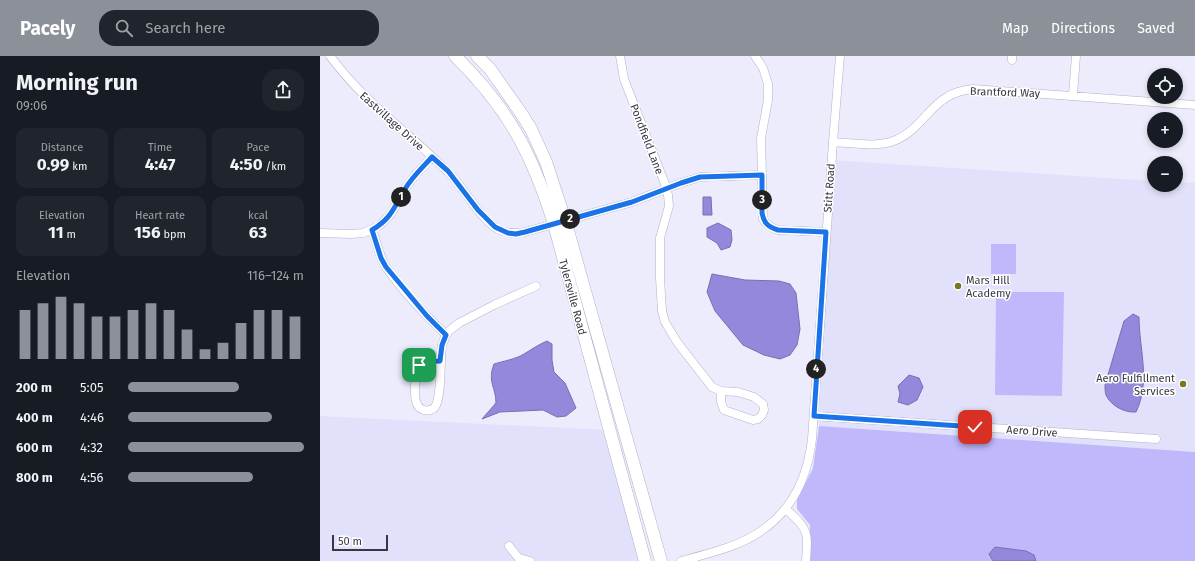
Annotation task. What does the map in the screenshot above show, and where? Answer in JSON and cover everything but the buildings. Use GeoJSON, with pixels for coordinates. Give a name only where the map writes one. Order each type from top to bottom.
{"type":"FeatureCollection","features":[{"type":"Feature","properties":{"kind":"main road","name":"Tylersville Road"},"geometry":{"type":"LineString","coordinates":[[455,56],[474,74],[496,101],[518,135],[559,222],[661,561]]}},
{"type":"Feature","properties":{"kind":"main road","name":"Tylersville Road"},"geometry":{"type":"LineString","coordinates":[[477,56],[490,69],[517,108],[530,129],[546,162],[559,222],[645,561]]}},
{"type":"Feature","properties":{"kind":"street","name":"Eastvillage Drive"},"geometry":{"type":"LineString","coordinates":[[330,56],[354,86],[448,171],[488,221],[500,230],[508,233],[516,234],[637,201],[666,188],[700,177],[762,175]]}},
{"type":"Feature","properties":{"kind":"street","name":"Pondfield Lane"},"geometry":{"type":"LineString","coordinates":[[620,56],[624,79],[666,188],[669,206],[660,238],[662,312],[668,327],[677,342],[708,383],[716,390],[721,391]]}},
{"type":"Feature","properties":{"kind":"street"},"geometry":{"type":"LineString","coordinates":[[755,56],[764,68],[768,84],[768,100],[761,138],[763,219],[767,225],[778,230],[826,232]]}},
{"type":"Feature","properties":{"kind":"street","name":"Stitt Road"},"geometry":{"type":"LineString","coordinates":[[814,416],[832,142],[840,56]]}},
{"type":"Feature","properties":{"kind":"street"},"geometry":{"type":"LineString","coordinates":[[1073,95],[1076,56]]}},
{"type":"Feature","properties":{"kind":"street","name":"Brantford Way"},"geometry":{"type":"LineString","coordinates":[[832,142],[873,145],[897,140],[911,131],[948,96],[963,90],[984,89],[1195,105]]}},
{"type":"Feature","properties":{"kind":"street"},"geometry":{"type":"LineString","coordinates":[[320,233],[351,234],[372,230],[384,222],[392,214],[405,189],[415,175],[432,157]]}},
{"type":"Feature","properties":{"kind":"street"},"geometry":{"type":"LineString","coordinates":[[372,230],[381,258],[386,267],[422,310],[446,335]]}},
{"type":"Feature","properties":{"kind":"street"},"geometry":{"type":"LineString","coordinates":[[440,361],[425,362],[419,365],[417,370],[416,404],[425,410],[431,410],[435,407],[439,396],[442,345],[450,330],[459,323],[494,305],[536,286]]}},
{"type":"Feature","properties":{"kind":"street"},"geometry":{"type":"LineString","coordinates":[[721,391],[738,392],[759,400],[764,410],[762,415],[758,419],[753,420],[724,410],[721,402],[721,391]]}},
{"type":"Feature","properties":{"kind":"street"},"geometry":{"type":"LineString","coordinates":[[681,561],[739,543],[763,529],[786,509],[797,492],[808,468],[811,453],[814,416]]}},
{"type":"Feature","properties":{"kind":"street","name":"Aero Drive"},"geometry":{"type":"LineString","coordinates":[[814,416],[1156,439]]}},
{"type":"Feature","properties":{"kind":"street"},"geometry":{"type":"LineString","coordinates":[[786,509],[801,522],[806,532],[806,561]]}},
{"type":"Feature","properties":{"kind":"street"},"geometry":{"type":"LineString","coordinates":[[509,546],[520,560],[530,561]]}},
{"type":"Feature","properties":{"kind":"shaded area","name":"Mars Hill Academy"},"geometry":{"type":"Polygon","coordinates":[[[831,160],[1147,181],[1147,192],[1183,192],[1183,182],[1195,183],[1195,452],[819,426],[820,412],[814,411],[831,160]]]}},
{"type":"Feature","properties":{"kind":"shaded area"},"geometry":{"type":"Polygon","coordinates":[[[703,197],[711,197],[712,215],[703,215],[703,197]]]}},
{"type":"Feature","properties":{"kind":"shaded area"},"geometry":{"type":"Polygon","coordinates":[[[718,223],[731,230],[732,240],[730,247],[721,250],[717,243],[707,237],[707,228],[718,223]]]}},
{"type":"Feature","properties":{"kind":"shaded area"},"geometry":{"type":"Polygon","coordinates":[[[991,244],[1016,244],[1016,274],[991,274],[991,244]]]}},
{"type":"Feature","properties":{"kind":"shaded area"},"geometry":{"type":"Polygon","coordinates":[[[712,274],[745,280],[779,281],[790,284],[796,293],[800,329],[797,345],[790,355],[780,359],[764,355],[743,345],[715,311],[707,292],[712,274]]]}},
{"type":"Feature","properties":{"kind":"shaded area"},"geometry":{"type":"Polygon","coordinates":[[[996,292],[1064,292],[1062,396],[995,395],[996,292]]]}},
{"type":"Feature","properties":{"kind":"shaded area"},"geometry":{"type":"Polygon","coordinates":[[[1133,314],[1139,317],[1144,377],[1143,389],[1136,412],[1119,408],[1108,399],[1105,389],[1124,321],[1133,314]]]}},
{"type":"Feature","properties":{"kind":"shaded area"},"geometry":{"type":"Polygon","coordinates":[[[547,341],[552,344],[554,372],[565,383],[576,408],[566,416],[557,417],[543,410],[500,412],[482,419],[496,403],[491,375],[494,364],[521,356],[547,341]]]}},
{"type":"Feature","properties":{"kind":"shaded area"},"geometry":{"type":"Polygon","coordinates":[[[909,375],[919,378],[923,387],[917,400],[908,405],[898,402],[900,394],[898,386],[909,375]]]}},
{"type":"Feature","properties":{"kind":"shaded area"},"geometry":{"type":"Polygon","coordinates":[[[320,416],[609,430],[645,561],[320,561],[320,416]]]}},
{"type":"Feature","properties":{"kind":"shaded area"},"geometry":{"type":"Polygon","coordinates":[[[819,426],[1195,452],[1195,561],[808,561],[810,525],[797,509],[797,500],[813,468],[819,426]]]}},
{"type":"Feature","properties":{"kind":"shaded area"},"geometry":{"type":"Polygon","coordinates":[[[995,547],[1026,551],[1034,555],[1036,561],[993,561],[989,554],[995,547]]]}},
{"type":"Feature","properties":{"kind":"place","name":"Mars Hill Academy"},"geometry":{"type":"Point","coordinates":[958,286]}},
{"type":"Feature","properties":{"kind":"place","name":"Aero Fulfillment Services"},"geometry":{"type":"Point","coordinates":[1183,384]}},
{"type":"Feature","properties":{"kind":"route"},"geometry":{"type":"LineString","coordinates":[[419,365],[425,362],[440,361],[442,345],[446,335],[404,290],[386,267],[381,258],[372,230],[379,226],[392,214],[405,189],[415,175],[432,157],[448,171],[488,221],[500,230],[513,234],[632,202],[666,188],[700,177],[762,175],[762,213],[763,219],[767,225],[778,230],[826,232],[814,416],[975,427]]}}]}
